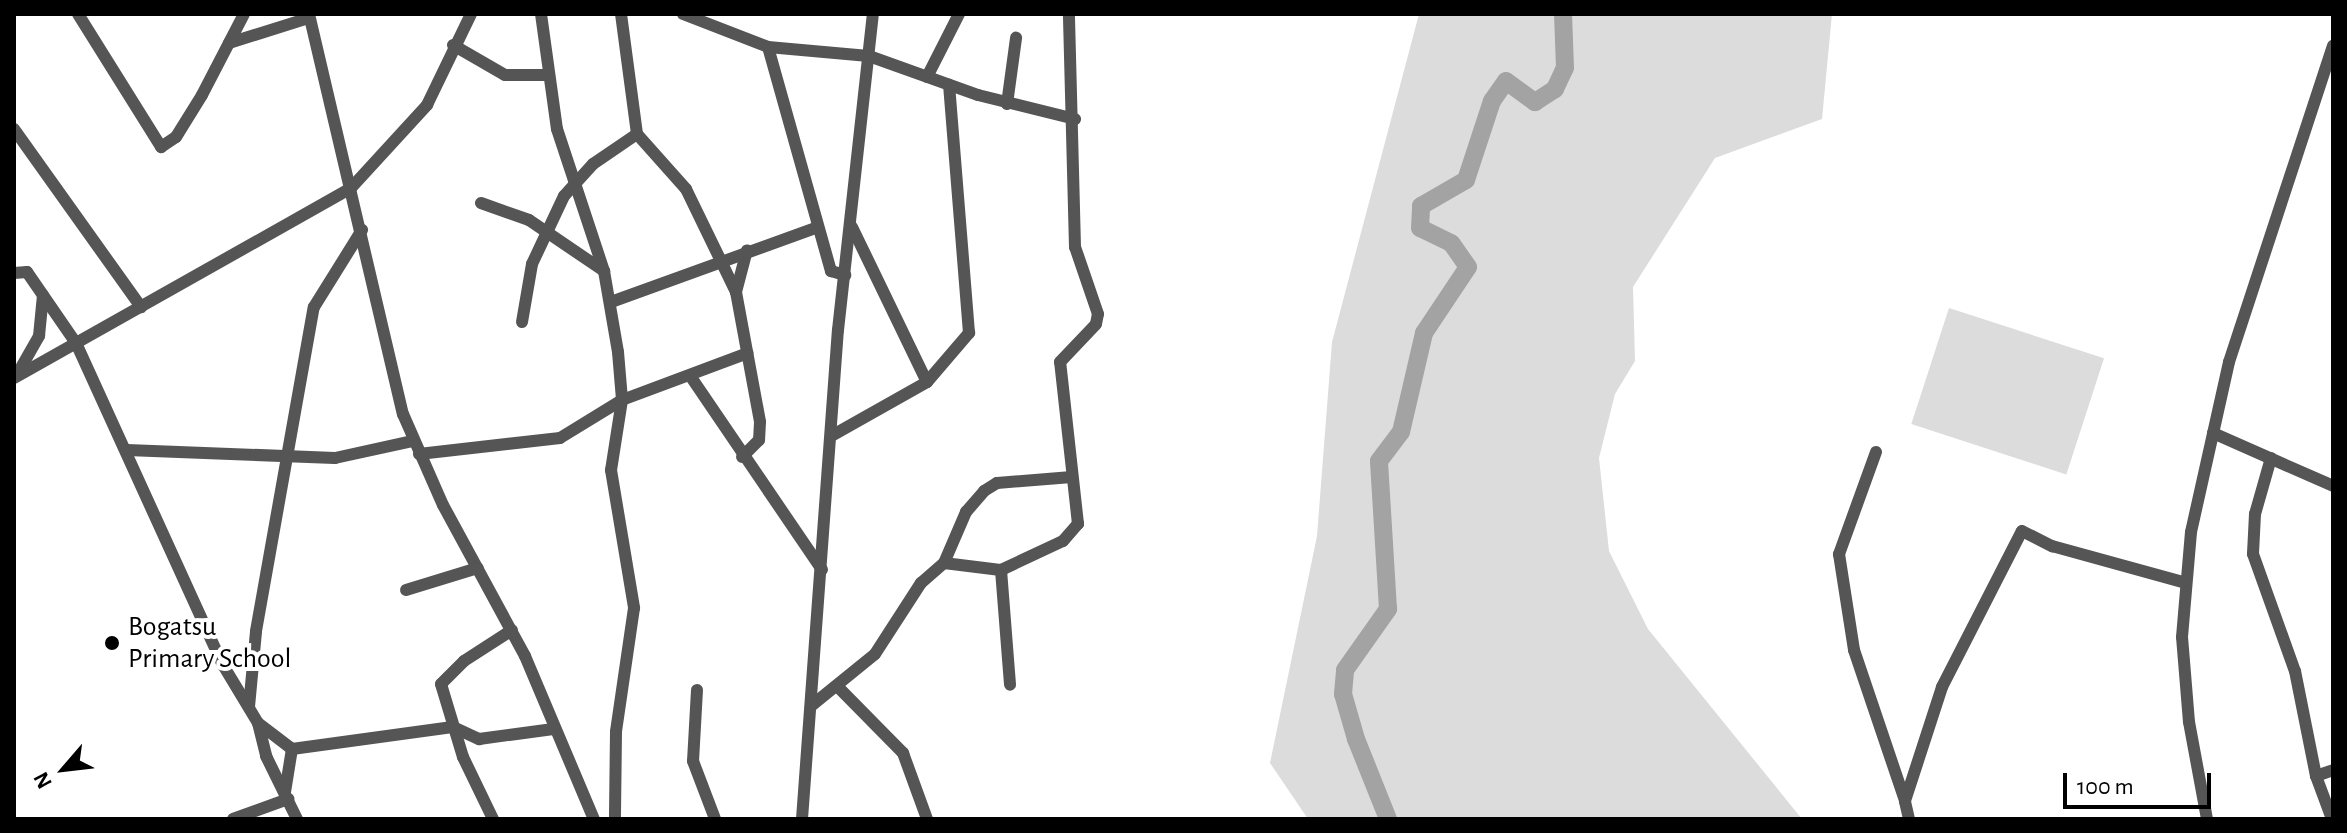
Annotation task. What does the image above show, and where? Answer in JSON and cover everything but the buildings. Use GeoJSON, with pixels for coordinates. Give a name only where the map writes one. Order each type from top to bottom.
{"type":"FeatureCollection","features":[{"type":"Feature","properties":{"kind":"street"},"geometry":{"type":"LineString","coordinates":[[78,14],[161,147],[176,137],[244,14]]}},
{"type":"Feature","properties":{"kind":"street"},"geometry":{"type":"LineString","coordinates":[[14,378],[351,188],[427,105],[453,45],[471,14]]}},
{"type":"Feature","properties":{"kind":"street"},"geometry":{"type":"LineString","coordinates":[[621,14],[637,134],[686,189],[736,292],[760,422],[759,440],[742,457]]}},
{"type":"Feature","properties":{"kind":"street"},"geometry":{"type":"LineString","coordinates":[[683,14],[768,47],[869,56],[1007,104],[1040,107],[1075,119]]}},
{"type":"Feature","properties":{"kind":"street"},"geometry":{"type":"LineString","coordinates":[[802,819],[845,275],[873,14]]}},
{"type":"Feature","properties":{"kind":"street"},"geometry":{"type":"LineString","coordinates":[[927,77],[959,14]]}},
{"type":"Feature","properties":{"kind":"street"},"geometry":{"type":"LineString","coordinates":[[944,563],[1001,570],[1077,530],[1060,362],[1098,320],[1075,247],[1075,119],[1069,14]]}},
{"type":"Feature","properties":{"kind":"street"},"geometry":{"type":"LineString","coordinates":[[540,15],[546,75],[611,302],[622,400],[611,470],[634,608],[616,732],[615,819]]}},
{"type":"Feature","properties":{"kind":"street"},"geometry":{"type":"LineString","coordinates":[[229,43],[309,16],[362,230],[389,365],[413,441],[512,630],[594,819]]}},
{"type":"Feature","properties":{"kind":"street"},"geometry":{"type":"LineString","coordinates":[[1007,104],[1016,38]]}},
{"type":"Feature","properties":{"kind":"street"},"geometry":{"type":"LineString","coordinates":[[453,45],[505,75],[546,75]]}},
{"type":"Feature","properties":{"kind":"street"},"geometry":{"type":"LineString","coordinates":[[2207,819],[2189,722],[2183,582],[2233,348],[2333,46]]}},
{"type":"Feature","properties":{"kind":"street"},"geometry":{"type":"LineString","coordinates":[[768,47],[831,271],[845,275]]}},
{"type":"Feature","properties":{"kind":"street"},"geometry":{"type":"LineString","coordinates":[[833,435],[927,382],[971,326],[949,85]]}},
{"type":"Feature","properties":{"kind":"street"},"geometry":{"type":"LineString","coordinates":[[14,129],[141,307]]}},
{"type":"Feature","properties":{"kind":"street"},"geometry":{"type":"LineString","coordinates":[[522,322],[532,264],[575,181],[637,134]]}},
{"type":"Feature","properties":{"kind":"street"},"geometry":{"type":"LineString","coordinates":[[481,203],[547,231],[604,271]]}},
{"type":"Feature","properties":{"kind":"street"},"geometry":{"type":"LineString","coordinates":[[611,302],[722,259],[818,227]]}},
{"type":"Feature","properties":{"kind":"street"},"geometry":{"type":"LineString","coordinates":[[852,227],[927,382]]}},
{"type":"Feature","properties":{"kind":"street"},"geometry":{"type":"LineString","coordinates":[[249,707],[256,631],[314,307],[362,230]]}},
{"type":"Feature","properties":{"kind":"street"},"geometry":{"type":"LineString","coordinates":[[736,292],[747,250]]}},
{"type":"Feature","properties":{"kind":"street"},"geometry":{"type":"LineString","coordinates":[[14,273],[27,272],[76,343],[223,665],[258,723],[266,756],[297,819]]}},
{"type":"Feature","properties":{"kind":"street"},"geometry":{"type":"LineString","coordinates":[[14,378],[39,336],[43,295]]}},
{"type":"Feature","properties":{"kind":"street"},"geometry":{"type":"LineString","coordinates":[[419,454],[560,438],[622,400],[691,377],[748,353]]}},
{"type":"Feature","properties":{"kind":"street"},"geometry":{"type":"LineString","coordinates":[[691,377],[742,457],[822,570]]}},
{"type":"Feature","properties":{"kind":"street"},"geometry":{"type":"LineString","coordinates":[[2213,433],[2333,486]]}},
{"type":"Feature","properties":{"kind":"street"},"geometry":{"type":"LineString","coordinates":[[127,450],[335,458],[413,441]]}},
{"type":"Feature","properties":{"kind":"street"},"geometry":{"type":"LineString","coordinates":[[1876,452],[1839,554],[1854,650],[1909,819]]}},
{"type":"Feature","properties":{"kind":"street"},"geometry":{"type":"LineString","coordinates":[[2271,458],[2255,514],[2253,554],[2295,671],[2316,776],[2332,819]]}},
{"type":"Feature","properties":{"kind":"street"},"geometry":{"type":"LineString","coordinates":[[811,706],[875,654],[921,583],[944,563],[966,512],[992,485],[1072,477]]}},
{"type":"Feature","properties":{"kind":"street"},"geometry":{"type":"LineString","coordinates":[[1905,801],[1942,687],[2022,531],[2052,546],[2183,582]]}},
{"type":"Feature","properties":{"kind":"street"},"geometry":{"type":"LineString","coordinates":[[406,590],[478,568]]}},
{"type":"Feature","properties":{"kind":"street"},"geometry":{"type":"LineString","coordinates":[[1001,570],[1010,685]]}},
{"type":"Feature","properties":{"kind":"street"},"geometry":{"type":"LineString","coordinates":[[493,819],[441,692],[444,677],[512,630]]}},
{"type":"Feature","properties":{"kind":"street"},"geometry":{"type":"LineString","coordinates":[[838,687],[903,753],[927,819]]}},
{"type":"Feature","properties":{"kind":"street"},"geometry":{"type":"LineString","coordinates":[[697,690],[693,761],[715,819]]}},
{"type":"Feature","properties":{"kind":"street"},"geometry":{"type":"LineString","coordinates":[[258,723],[292,749],[453,727],[479,739],[553,729]]}},
{"type":"Feature","properties":{"kind":"street"},"geometry":{"type":"LineString","coordinates":[[286,795],[292,749]]}},
{"type":"Feature","properties":{"kind":"street"},"geometry":{"type":"LineString","coordinates":[[2316,776],[2333,770]]}},
{"type":"Feature","properties":{"kind":"street"},"geometry":{"type":"LineString","coordinates":[[235,818],[286,795]]}},
{"type":"Feature","properties":{"kind":"street"},"geometry":{"type":"LineString","coordinates":[[235,818],[255,819]]}},
{"type":"Feature","properties":{"kind":"shaded area"},"geometry":{"type":"Polygon","coordinates":[[[1419,14],[1832,14],[1822,119],[1715,158],[1633,287],[1635,361],[1615,394],[1599,458],[1609,551],[1648,629],[1802,819],[1308,819],[1270,763],[1317,536],[1332,342],[1419,14]]]}},
{"type":"Feature","properties":{"kind":"shaded area"},"geometry":{"type":"Polygon","coordinates":[[[1949,308],[2104,358],[2066,474],[1911,424],[1949,308]]]}},
{"type":"Feature","properties":{"kind":"waterway"},"geometry":{"type":"LineString","coordinates":[[1388,819],[1356,739],[1343,694],[1345,670],[1388,609],[1379,461],[1401,432],[1424,333],[1468,267],[1451,243],[1420,228],[1421,206],[1466,180],[1492,101],[1506,81],[1535,102],[1555,89],[1565,68],[1563,14]]}},
{"type":"Feature","properties":{"kind":"place","name":"Bogatsu Primary School"},"geometry":{"type":"Point","coordinates":[112,643]}}]}
